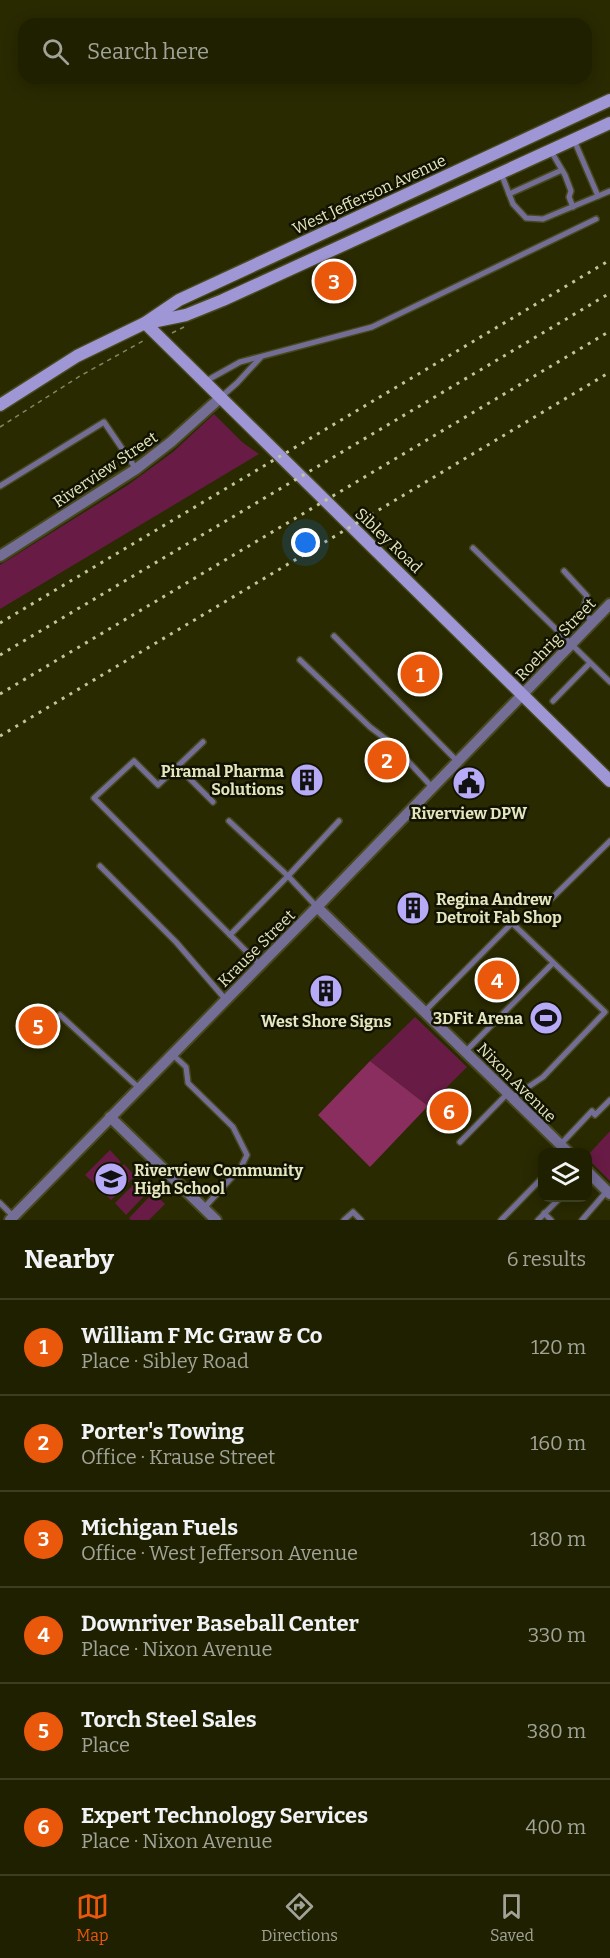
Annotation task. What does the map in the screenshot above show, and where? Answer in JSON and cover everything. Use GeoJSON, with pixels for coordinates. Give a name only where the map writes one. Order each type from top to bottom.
{"type":"FeatureCollection","features":[{"type":"Feature","properties":{"kind":"main road","name":"West Jefferson Avenue"},"geometry":{"type":"LineString","coordinates":[[0,405],[77,356],[145,323],[178,300],[610,100]]}},
{"type":"Feature","properties":{"kind":"main road","name":"West Jefferson Avenue"},"geometry":{"type":"LineString","coordinates":[[145,323],[186,315],[610,123]]}},
{"type":"Feature","properties":{"kind":"main road"},"geometry":{"type":"LineString","coordinates":[[504,150],[507,171]]}},
{"type":"Feature","properties":{"kind":"main road"},"geometry":{"type":"LineString","coordinates":[[329,230],[336,248]]}},
{"type":"Feature","properties":{"kind":"main road","name":"Sibley Road"},"geometry":{"type":"LineString","coordinates":[[145,323],[609,779]]}},
{"type":"Feature","properties":{"kind":"street","name":"Riverview Street"},"geometry":{"type":"LineString","coordinates":[[0,556],[136,469],[171,442],[220,398]]}},
{"type":"Feature","properties":{"kind":"street","name":"Roehrig Street"},"geometry":{"type":"LineString","coordinates":[[522,695],[610,604]]}},
{"type":"Feature","properties":{"kind":"street","name":"Krause Street"},"geometry":{"type":"LineString","coordinates":[[12,1218],[522,695]]}},
{"type":"Feature","properties":{"kind":"street","name":"Nixon Avenue"},"geometry":{"type":"LineString","coordinates":[[317,907],[563,1148]]}},
{"type":"Feature","properties":{"kind":"street"},"geometry":{"type":"LineString","coordinates":[[110,1117],[216,1220]]}},
{"type":"Feature","properties":{"kind":"street"},"geometry":{"type":"LineString","coordinates":[[592,1176],[609,1193]]}},
{"type":"Feature","properties":{"kind":"lane"},"geometry":{"type":"LineString","coordinates":[[574,140],[598,196]]}},
{"type":"Feature","properties":{"kind":"lane"},"geometry":{"type":"LineString","coordinates":[[550,151],[571,190],[568,197],[573,207]]}},
{"type":"Feature","properties":{"kind":"lane"},"geometry":{"type":"LineString","coordinates":[[509,194],[562,170]]}},
{"type":"Feature","properties":{"kind":"lane"},"geometry":{"type":"LineString","coordinates":[[507,171],[509,194],[513,204],[526,218],[543,219],[610,191]]}},
{"type":"Feature","properties":{"kind":"lane"},"geometry":{"type":"LineString","coordinates":[[204,382],[240,362],[372,327],[596,219]]}},
{"type":"Feature","properties":{"kind":"lane"},"geometry":{"type":"LineString","coordinates":[[220,398],[261,356]]}},
{"type":"Feature","properties":{"kind":"lane"},"geometry":{"type":"LineString","coordinates":[[0,486],[104,422],[136,469]]}},
{"type":"Feature","properties":{"kind":"lane"},"geometry":{"type":"LineString","coordinates":[[473,548],[610,682]]}},
{"type":"Feature","properties":{"kind":"lane"},"geometry":{"type":"LineString","coordinates":[[564,571],[586,596],[583,610],[592,622]]}},
{"type":"Feature","properties":{"kind":"lane"},"geometry":{"type":"LineString","coordinates":[[334,636],[458,762]]}},
{"type":"Feature","properties":{"kind":"lane"},"geometry":{"type":"LineString","coordinates":[[300,660],[370,727],[391,743],[433,788]]}},
{"type":"Feature","properties":{"kind":"lane"},"geometry":{"type":"LineString","coordinates":[[553,701],[590,663]]}},
{"type":"Feature","properties":{"kind":"lane"},"geometry":{"type":"LineString","coordinates":[[203,742],[158,785],[134,761],[94,798],[260,965]]}},
{"type":"Feature","properties":{"kind":"lane"},"geometry":{"type":"LineString","coordinates":[[178,767],[213,802]]}},
{"type":"Feature","properties":{"kind":"lane"},"geometry":{"type":"LineString","coordinates":[[230,934],[288,876],[339,820]]}},
{"type":"Feature","properties":{"kind":"lane"},"geometry":{"type":"LineString","coordinates":[[229,821],[288,876],[317,907]]}},
{"type":"Feature","properties":{"kind":"lane"},"geometry":{"type":"LineString","coordinates":[[549,901],[610,841]]}},
{"type":"Feature","properties":{"kind":"lane"},"geometry":{"type":"LineString","coordinates":[[100,866],[176,942],[226,1000]]}},
{"type":"Feature","properties":{"kind":"lane"},"geometry":{"type":"LineString","coordinates":[[424,1012],[512,923],[605,1012],[543,1077],[510,1096],[460,1142]]}},
{"type":"Feature","properties":{"kind":"lane"},"geometry":{"type":"LineString","coordinates":[[465,1052],[553,963]]}},
{"type":"Feature","properties":{"kind":"lane"},"geometry":{"type":"LineString","coordinates":[[60,1015],[139,1088]]}},
{"type":"Feature","properties":{"kind":"lane"},"geometry":{"type":"LineString","coordinates":[[172,1053],[186,1067],[188,1083],[233,1127],[247,1155],[241,1167],[204,1208]]}},
{"type":"Feature","properties":{"kind":"lane"},"geometry":{"type":"LineString","coordinates":[[566,1148],[592,1111],[595,1115],[610,1100]]}},
{"type":"Feature","properties":{"kind":"lane"},"geometry":{"type":"LineString","coordinates":[[501,1220],[538,1183]]}},
{"type":"Feature","properties":{"kind":"lane"},"geometry":{"type":"LineString","coordinates":[[582,1220],[609,1193]]}},
{"type":"Feature","properties":{"kind":"lane"},"geometry":{"type":"LineString","coordinates":[[538,1220],[555,1202]]}},
{"type":"Feature","properties":{"kind":"lane"},"geometry":{"type":"LineString","coordinates":[[0,1203],[12,1218]]}},
{"type":"Feature","properties":{"kind":"lane"},"geometry":{"type":"LineString","coordinates":[[344,1220],[353,1212],[361,1220]]}},
{"type":"Feature","properties":{"kind":"lane"},"geometry":{"type":"LineString","coordinates":[[544,1213],[551,1220]]}},
{"type":"Feature","properties":{"kind":"path"},"geometry":{"type":"LineString","coordinates":[[0,427],[80,376],[143,341]]}},
{"type":"Feature","properties":{"kind":"shaded area"},"geometry":{"type":"Polygon","coordinates":[[[214,414],[242,442],[259,454],[0,609],[0,565],[128,485],[173,452],[214,414]]]}},
{"type":"Feature","properties":{"kind":"shaded area"},"geometry":{"type":"Polygon","coordinates":[[[415,1017],[467,1067],[428,1106],[370,1061],[415,1017]]]}},
{"type":"Feature","properties":{"kind":"shaded area"},"geometry":{"type":"Polygon","coordinates":[[[370,1061],[428,1106],[370,1167],[318,1115],[370,1061]]]}},
{"type":"Feature","properties":{"kind":"shaded area"},"geometry":{"type":"Polygon","coordinates":[[[610,1131],[610,1181],[592,1163],[592,1151],[610,1131]]]}},
{"type":"Feature","properties":{"kind":"shaded area"},"geometry":{"type":"Polygon","coordinates":[[[110,1150],[121,1162],[97,1186],[85,1175],[110,1150]]]}},
{"type":"Feature","properties":{"kind":"shaded area"},"geometry":{"type":"Polygon","coordinates":[[[124,1164],[135,1176],[111,1200],[100,1189],[124,1164]]]}},
{"type":"Feature","properties":{"kind":"shaded area"},"geometry":{"type":"Polygon","coordinates":[[[139,1179],[150,1190],[126,1215],[115,1203],[139,1179]]]}},
{"type":"Feature","properties":{"kind":"shaded area"},"geometry":{"type":"Polygon","coordinates":[[[153,1193],[165,1204],[149,1220],[131,1220],[129,1218],[153,1193]]]}},
{"type":"Feature","properties":{"kind":"railway"},"geometry":{"type":"LineString","coordinates":[[0,623],[610,260]]}},
{"type":"Feature","properties":{"kind":"railway"},"geometry":{"type":"LineString","coordinates":[[0,655],[610,293]]}},
{"type":"Feature","properties":{"kind":"railway"},"geometry":{"type":"LineString","coordinates":[[0,694],[610,331]]}},
{"type":"Feature","properties":{"kind":"railway"},"geometry":{"type":"LineString","coordinates":[[0,736],[610,372]]}},
{"type":"Feature","properties":{"kind":"place","name":"Michigan Fuels"},"geometry":{"type":"Point","coordinates":[334,281]}},
{"type":"Feature","properties":{"kind":"place","name":"William F Mc Graw & Co"},"geometry":{"type":"Point","coordinates":[420,674]}},
{"type":"Feature","properties":{"kind":"place","name":"Porter's Towing"},"geometry":{"type":"Point","coordinates":[387,760]}},
{"type":"Feature","properties":{"kind":"place","name":"Piramal Pharma Solutions"},"geometry":{"type":"Point","coordinates":[307,780]}},
{"type":"Feature","properties":{"kind":"place","name":"Riverview DPW"},"geometry":{"type":"Point","coordinates":[469,783]}},
{"type":"Feature","properties":{"kind":"place","name":"Regina Andrew Detroit Fab Shop"},"geometry":{"type":"Point","coordinates":[413,908]}},
{"type":"Feature","properties":{"kind":"place","name":"Downriver Baseball Center"},"geometry":{"type":"Point","coordinates":[497,980]}},
{"type":"Feature","properties":{"kind":"place","name":"West Shore Signs"},"geometry":{"type":"Point","coordinates":[326,991]}},
{"type":"Feature","properties":{"kind":"place","name":"3DFit Arena"},"geometry":{"type":"Point","coordinates":[546,1018]}},
{"type":"Feature","properties":{"kind":"place","name":"Torch Steel Sales"},"geometry":{"type":"Point","coordinates":[38,1026]}},
{"type":"Feature","properties":{"kind":"place","name":"Expert Technology Services"},"geometry":{"type":"Point","coordinates":[449,1111]}},
{"type":"Feature","properties":{"kind":"place","name":"Riverview Community High School"},"geometry":{"type":"Point","coordinates":[111,1179]}}]}
